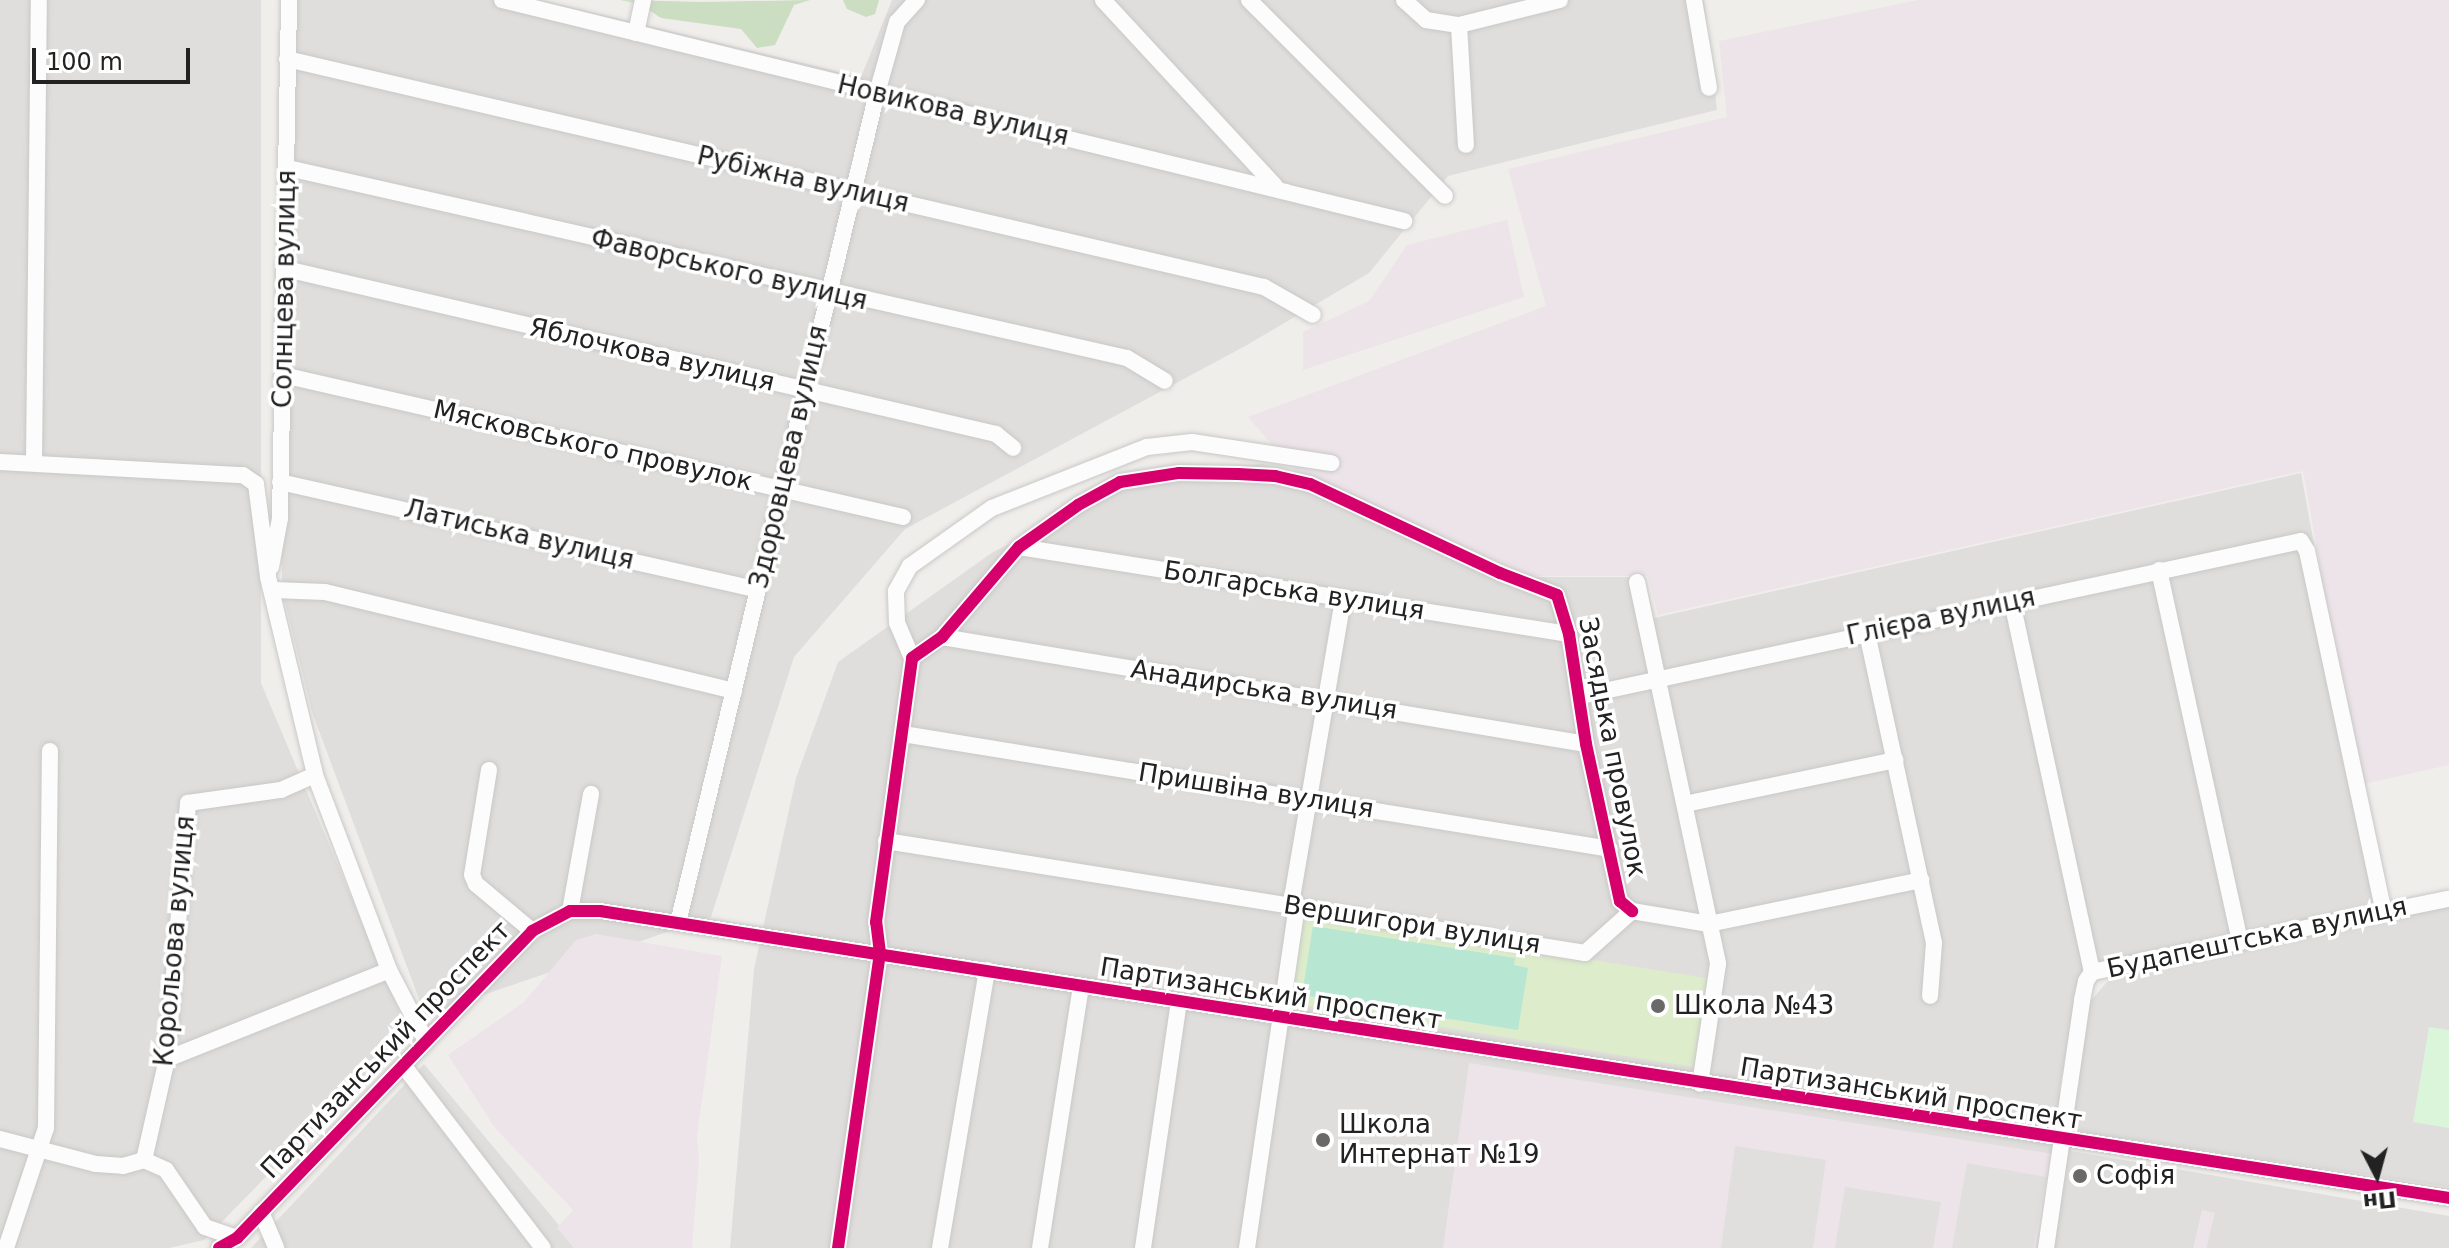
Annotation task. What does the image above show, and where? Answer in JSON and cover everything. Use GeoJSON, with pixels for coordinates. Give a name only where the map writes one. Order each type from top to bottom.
{"type":"FeatureCollection","features":[{"type":"Feature","properties":{"kind":"street"},"geometry":{"type":"LineString","coordinates":[[34,462],[39,0]]}},
{"type":"Feature","properties":{"kind":"street","name":"Солнцева вулиця"},"geometry":{"type":"LineString","coordinates":[[289,0],[280,518],[271,583],[315,775],[389,970],[426,1041]]}},
{"type":"Feature","properties":{"kind":"street","name":"Новикова вулиця"},"geometry":{"type":"LineString","coordinates":[[502,0],[877,93],[1275,186],[1404,221]]}},
{"type":"Feature","properties":{"kind":"street"},"geometry":{"type":"LineString","coordinates":[[636,33],[643,0]]}},
{"type":"Feature","properties":{"kind":"street","name":"Здоровцева вулиця"},"geometry":{"type":"LineString","coordinates":[[678,923],[877,93],[897,22],[917,0]]}},
{"type":"Feature","properties":{"kind":"street"},"geometry":{"type":"LineString","coordinates":[[1103,0],[1275,186]]}},
{"type":"Feature","properties":{"kind":"street"},"geometry":{"type":"LineString","coordinates":[[1249,0],[1445,196]]}},
{"type":"Feature","properties":{"kind":"street"},"geometry":{"type":"LineString","coordinates":[[1404,0],[1426,20],[1459,25],[1560,0]]}},
{"type":"Feature","properties":{"kind":"street"},"geometry":{"type":"LineString","coordinates":[[1694,0],[1709,88]]}},
{"type":"Feature","properties":{"kind":"street"},"geometry":{"type":"LineString","coordinates":[[1459,25],[1466,145]]}},
{"type":"Feature","properties":{"kind":"street","name":"Рубіжна вулиця"},"geometry":{"type":"LineString","coordinates":[[287,59],[1264,287],[1313,315]]}},
{"type":"Feature","properties":{"kind":"street","name":"Фаворського вулиця"},"geometry":{"type":"LineString","coordinates":[[288,168],[828,293],[1127,358],[1165,381]]}},
{"type":"Feature","properties":{"kind":"street","name":"Яблочкова вулиця"},"geometry":{"type":"LineString","coordinates":[[286,269],[996,434],[1013,448]]}},
{"type":"Feature","properties":{"kind":"street","name":"Мясковського провулок"},"geometry":{"type":"LineString","coordinates":[[283,375],[903,517]]}},
{"type":"Feature","properties":{"kind":"street"},"geometry":{"type":"LineString","coordinates":[[838,1248],[880,953],[876,922],[912,658],[897,623],[896,591],[910,566],[992,508],[1147,447],[1192,442],[1331,463]]}},
{"type":"Feature","properties":{"kind":"street"},"geometry":{"type":"LineString","coordinates":[[0,462],[250,478],[256,484],[271,583],[325,592],[734,691]]}},
{"type":"Feature","properties":{"kind":"street","name":"Засядька провулок"},"geometry":{"type":"LineString","coordinates":[[1019,547],[1078,505],[1120,482],[1179,473],[1275,476],[1310,484],[1500,573],[1550,590],[1562,603],[1569,634],[1586,744],[1620,901],[1632,911]]}},
{"type":"Feature","properties":{"kind":"street","name":"Латиська вулиця"},"geometry":{"type":"LineString","coordinates":[[280,482],[758,590]]}},
{"type":"Feature","properties":{"kind":"street","name":"Глієра вулиця"},"geometry":{"type":"LineString","coordinates":[[1581,696],[2301,541],[2307,551],[2384,912]]}},
{"type":"Feature","properties":{"kind":"street"},"geometry":{"type":"LineString","coordinates":[[912,658],[942,637],[1019,547]]}},
{"type":"Feature","properties":{"kind":"street","name":"Болгарська вулиця"},"geometry":{"type":"LineString","coordinates":[[1019,547],[1569,634]]}},
{"type":"Feature","properties":{"kind":"street"},"geometry":{"type":"LineString","coordinates":[[2159,570],[2240,942]]}},
{"type":"Feature","properties":{"kind":"street"},"geometry":{"type":"LineString","coordinates":[[1637,582],[1718,964],[1700,1084]]}},
{"type":"Feature","properties":{"kind":"street"},"geometry":{"type":"LineString","coordinates":[[1247,1248],[1297,907],[1292,898],[1343,599]]}},
{"type":"Feature","properties":{"kind":"street"},"geometry":{"type":"LineString","coordinates":[[2012,602],[2092,972]]}},
{"type":"Feature","properties":{"kind":"street"},"geometry":{"type":"LineString","coordinates":[[1867,633],[1934,943],[1930,996]]}},
{"type":"Feature","properties":{"kind":"street","name":"Анадирська вулиця"},"geometry":{"type":"LineString","coordinates":[[942,637],[1586,744]]}},
{"type":"Feature","properties":{"kind":"street","name":"Пришвіна вулиця"},"geometry":{"type":"LineString","coordinates":[[903,734],[1610,849]]}},
{"type":"Feature","properties":{"kind":"street"},"geometry":{"type":"LineString","coordinates":[[6,1248],[46,1128],[50,751]]}},
{"type":"Feature","properties":{"kind":"street"},"geometry":{"type":"LineString","coordinates":[[1685,804],[1895,760]]}},
{"type":"Feature","properties":{"kind":"street"},"geometry":{"type":"LineString","coordinates":[[489,770],[472,875],[476,884],[532,931]]}},
{"type":"Feature","properties":{"kind":"street","name":"Корольова вулиця"},"geometry":{"type":"LineString","coordinates":[[144,1160],[167,1059],[188,803],[281,790],[315,775]]}},
{"type":"Feature","properties":{"kind":"street"},"geometry":{"type":"LineString","coordinates":[[570,911],[591,794]]}},
{"type":"Feature","properties":{"kind":"street","name":"Вершигори вулиця"},"geometry":{"type":"LineString","coordinates":[[886,841],[1585,953],[1632,911]]}},
{"type":"Feature","properties":{"kind":"street"},"geometry":{"type":"LineString","coordinates":[[1632,911],[1709,924],[1921,880]]}},
{"type":"Feature","properties":{"kind":"street","name":"Будапештська вулиця"},"geometry":{"type":"LineString","coordinates":[[2046,1248],[2082,1000],[2086,981],[2092,972],[2449,899]]}},
{"type":"Feature","properties":{"kind":"street","name":"Партизанський проспект"},"geometry":{"type":"LineString","coordinates":[[219,1248],[237,1238],[532,931],[570,911],[600,911],[880,953],[1280,1019],[2449,1198]]}},
{"type":"Feature","properties":{"kind":"street"},"geometry":{"type":"LineString","coordinates":[[167,1059],[389,970]]}},
{"type":"Feature","properties":{"kind":"street"},"geometry":{"type":"LineString","coordinates":[[940,1248],[987,970]]}},
{"type":"Feature","properties":{"kind":"street"},"geometry":{"type":"LineString","coordinates":[[1040,1248],[1081,986]]}},
{"type":"Feature","properties":{"kind":"street"},"geometry":{"type":"LineString","coordinates":[[1143,1248],[1179,1002]]}},
{"type":"Feature","properties":{"kind":"street"},"geometry":{"type":"LineString","coordinates":[[403,1065],[543,1248]]}},
{"type":"Feature","properties":{"kind":"street"},"geometry":{"type":"LineString","coordinates":[[0,1139],[96,1164],[123,1166],[144,1160],[166,1170],[205,1227],[237,1238]]}},
{"type":"Feature","properties":{"kind":"street"},"geometry":{"type":"LineString","coordinates":[[261,1212],[276,1248]]}},
{"type":"Feature","properties":{"kind":"shaded area"},"geometry":{"type":"Polygon","coordinates":[[[0,0],[261,0],[261,683],[408,1032],[204,1240],[169,1248],[0,1248],[0,0]]]}},
{"type":"Feature","properties":{"kind":"shaded area"},"geometry":{"type":"Polygon","coordinates":[[[281,0],[541,0],[861,77],[892,0],[1704,0],[1717,110],[1448,176],[1369,273],[1247,345],[905,529],[794,657],[711,917],[425,1015],[312,712],[282,590],[281,0]]]}},
{"type":"Feature","properties":{"kind":"shaded area"},"geometry":{"type":"Polygon","coordinates":[[[1918,0],[2449,0],[2449,765],[2359,785],[2303,471],[1658,615],[1648,576],[1531,576],[1293,469],[1248,417],[1546,306],[1508,169],[1727,117],[1719,41],[1918,0]]]}},
{"type":"Feature","properties":{"kind":"shaded area"},"geometry":{"type":"Polygon","coordinates":[[[1507,220],[1524,297],[1303,370],[1303,332],[1369,301],[1407,245],[1507,220]]]}},
{"type":"Feature","properties":{"kind":"shaded area"},"geometry":{"type":"Polygon","coordinates":[[[1263,464],[1531,577],[1644,577],[1654,618],[2301,473],[2381,912],[2080,973],[2059,1092],[2071,1151],[2449,1216],[2449,1248],[730,1248],[754,969],[796,778],[838,662],[993,552],[1162,471],[1263,464]]]}},
{"type":"Feature","properties":{"kind":"shaded area"},"geometry":{"type":"Polygon","coordinates":[[[2449,906],[2449,1187],[2070,1130],[2089,1003],[2113,975],[2449,906]]]}},
{"type":"Feature","properties":{"kind":"shaded area"},"geometry":{"type":"Polygon","coordinates":[[[596,934],[722,956],[697,1136],[699,1160],[692,1248],[574,1248],[557,1228],[573,1210],[495,1128],[448,1055],[524,1002],[576,940],[596,934]]]}},
{"type":"Feature","properties":{"kind":"shaded area"},"geometry":{"type":"Polygon","coordinates":[[[1469,1063],[2054,1154],[2037,1248],[1443,1248],[1469,1063]]]}},
{"type":"Feature","properties":{"kind":"shaded area"},"geometry":{"type":"Polygon","coordinates":[[[424,1064],[578,1248],[251,1248],[424,1064]]]}},
{"type":"Feature","properties":{"kind":"shaded area"},"geometry":{"type":"Polygon","coordinates":[[[1735,1146],[1826,1160],[1813,1248],[1721,1248],[1735,1146]]]}},
{"type":"Feature","properties":{"kind":"shaded area"},"geometry":{"type":"Polygon","coordinates":[[[1967,1163],[2046,1177],[2033,1248],[1952,1248],[1967,1163]]]}},
{"type":"Feature","properties":{"kind":"shaded area"},"geometry":{"type":"Polygon","coordinates":[[[1845,1187],[1941,1202],[1933,1248],[1835,1248],[1845,1187]]]}},
{"type":"Feature","properties":{"kind":"shaded area"},"geometry":{"type":"Polygon","coordinates":[[[2202,1210],[2215,1213],[2207,1248],[2193,1248],[2202,1210]]]}},
{"type":"Feature","properties":{"kind":"green space"},"geometry":{"type":"Polygon","coordinates":[[[620,0],[810,0],[794,5],[775,45],[757,48],[741,29],[661,18],[640,4],[620,0]]]}},
{"type":"Feature","properties":{"kind":"green space"},"geometry":{"type":"Polygon","coordinates":[[[843,0],[879,0],[875,14],[866,17],[847,9],[843,0]]]}},
{"type":"Feature","properties":{"kind":"green space"},"geometry":{"type":"Polygon","coordinates":[[[1303,914],[1708,978],[1694,1067],[1289,1003],[1303,914]]]}},
{"type":"Feature","properties":{"kind":"green space"},"geometry":{"type":"Polygon","coordinates":[[[1313,926],[1515,958],[1514,965],[1528,968],[1518,1030],[1302,995],[1313,926]]]}},
{"type":"Feature","properties":{"kind":"green space"},"geometry":{"type":"Polygon","coordinates":[[[2429,1027],[2449,1030],[2449,1128],[2413,1122],[2429,1027]]]}},
{"type":"Feature","properties":{"kind":"cycle path"},"geometry":{"type":"LineString","coordinates":[[838,1248],[880,953],[876,922],[912,658],[942,637],[1019,547],[1078,505],[1120,482],[1179,473],[1275,476],[1310,484],[1500,573],[1557,595],[1569,634],[1586,744],[1620,901],[1632,911]]}},
{"type":"Feature","properties":{"kind":"cycle path"},"geometry":{"type":"LineString","coordinates":[[219,1248],[237,1238],[532,931],[570,911],[600,911],[2449,1198]]}},
{"type":"Feature","properties":{"kind":"place","name":"Школа №43"},"geometry":{"type":"Point","coordinates":[1658,1006]}},
{"type":"Feature","properties":{"kind":"place","name":"Школа Интернат №19"},"geometry":{"type":"Point","coordinates":[1323,1140]}},
{"type":"Feature","properties":{"kind":"place","name":"Софія"},"geometry":{"type":"Point","coordinates":[2080,1176]}}]}
